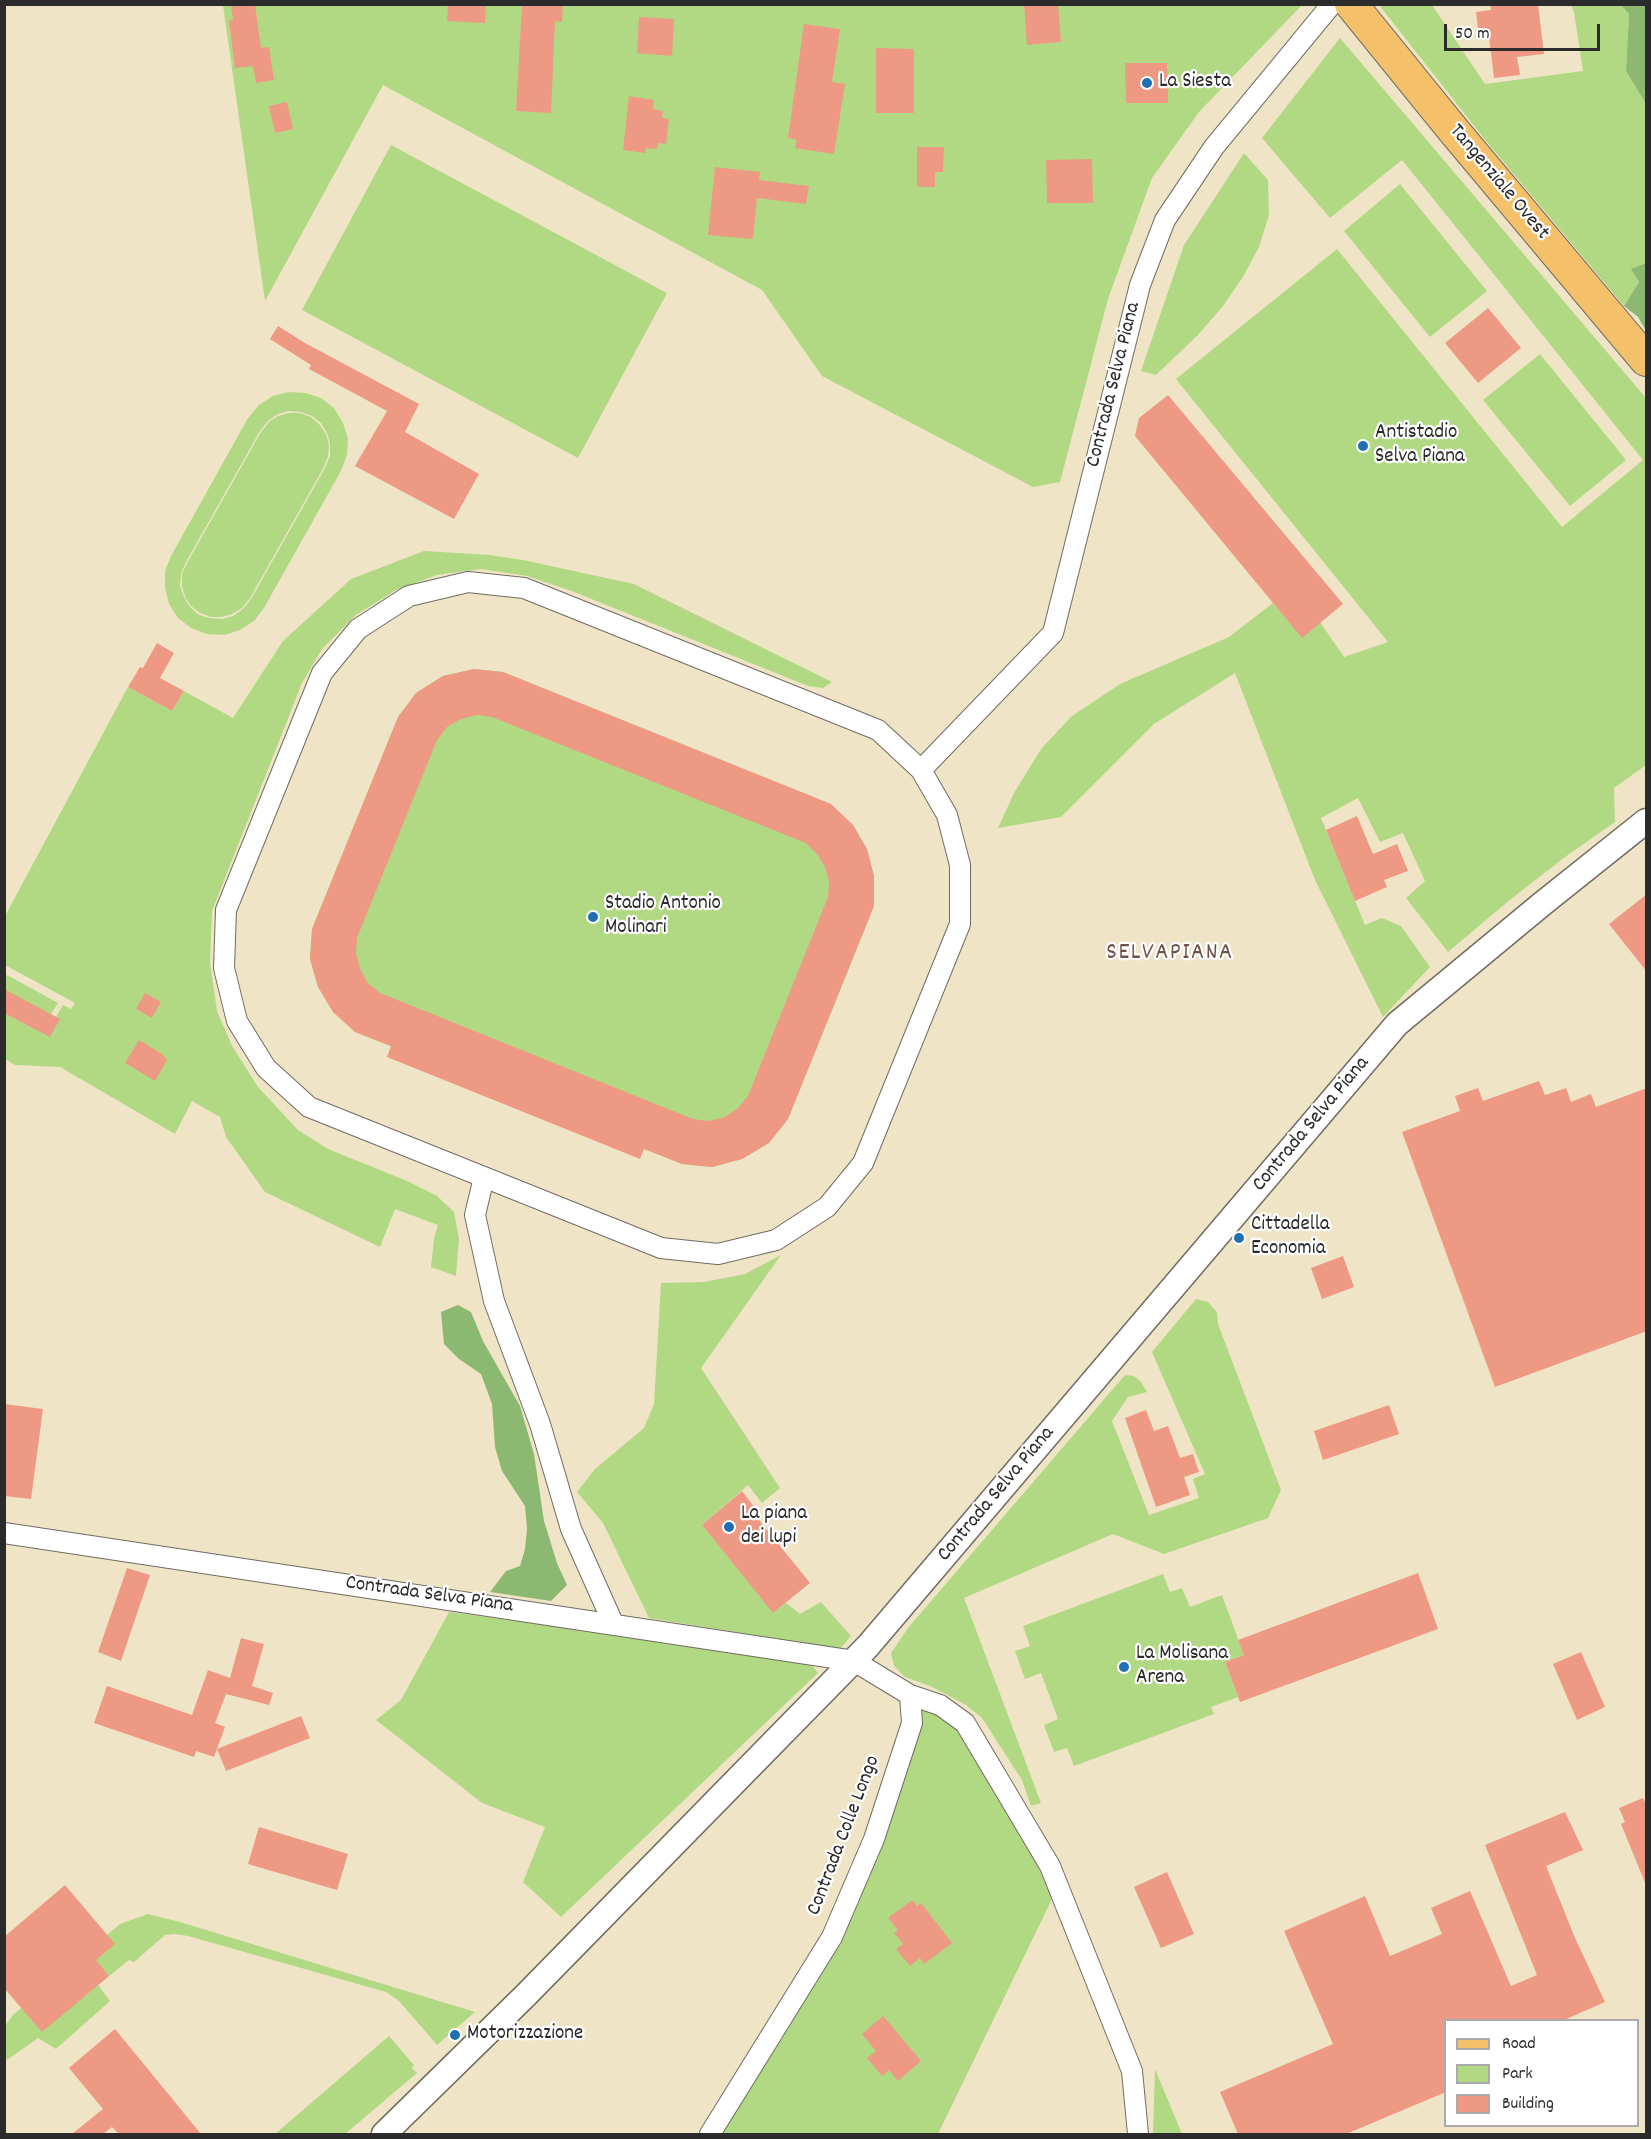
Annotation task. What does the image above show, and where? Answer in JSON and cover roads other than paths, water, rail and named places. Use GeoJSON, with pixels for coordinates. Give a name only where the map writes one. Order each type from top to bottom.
{"type":"FeatureCollection","features":[{"type":"Feature","properties":{"kind":"main road","name":"Tangenziale Ovest"},"geometry":{"type":"LineString","coordinates":[[1351,4],[1454,131],[1647,360]]}},
{"type":"Feature","properties":{"kind":"street","name":"Contrada Selva Piana"},"geometry":{"type":"LineString","coordinates":[[921,770],[1053,633],[1140,285],[1165,220],[1214,147],[1332,4]]}},
{"type":"Feature","properties":{"kind":"street"},"geometry":{"type":"LineString","coordinates":[[468,582],[524,588],[878,730],[921,770],[947,815],[960,865],[960,924],[863,1163],[827,1207],[776,1240],[718,1254],[661,1248],[484,1177],[309,1107],[266,1068],[237,1022],[224,968],[226,910],[322,673],[358,629],[409,596],[468,582]]}},
{"type":"Feature","properties":{"kind":"street","name":"Contrada Selva Piana"},"geometry":{"type":"LineString","coordinates":[[384,2134],[534,1986],[854,1661],[1397,1024],[1647,821]]}},
{"type":"Feature","properties":{"kind":"street"},"geometry":{"type":"LineString","coordinates":[[484,1177],[475,1215],[494,1301],[540,1424],[571,1529],[613,1623]]}},
{"type":"Feature","properties":{"kind":"street","name":"Contrada Selva Piana"},"geometry":{"type":"LineString","coordinates":[[4,1533],[854,1661]]}},
{"type":"Feature","properties":{"kind":"street"},"geometry":{"type":"LineString","coordinates":[[854,1661],[910,1695],[940,1705],[965,1723],[1050,1866],[1132,2071],[1138,2134]]}},
{"type":"Feature","properties":{"kind":"street","name":"Contrada Colle Longo"},"geometry":{"type":"LineString","coordinates":[[710,2134],[832,1937],[874,1839],[912,1723],[910,1695]]}},
{"type":"Feature","properties":{"kind":"place","name":"La Siesta"},"geometry":{"type":"Point","coordinates":[1147,83]}},
{"type":"Feature","properties":{"kind":"place","name":"Antistadio Selva Piana"},"geometry":{"type":"Point","coordinates":[1363,446]}},
{"type":"Feature","properties":{"kind":"place","name":"Stadio Antonio Molinari"},"geometry":{"type":"Point","coordinates":[593,917]}},
{"type":"Feature","properties":{"kind":"place","name":"Cittadella Economia"},"geometry":{"type":"Point","coordinates":[1239,1238]}},
{"type":"Feature","properties":{"kind":"place","name":"La piana dei lupi"},"geometry":{"type":"Point","coordinates":[729,1527]}},
{"type":"Feature","properties":{"kind":"place","name":"La Molisana Arena"},"geometry":{"type":"Point","coordinates":[1124,1667]}},
{"type":"Feature","properties":{"kind":"place","name":"Motorizzazione"},"geometry":{"type":"Point","coordinates":[455,2035]}},
{"type":"Feature","properties":{"kind":"district","name":"SELVAPIANA"},"geometry":{"type":"Point","coordinates":[1170,955]}}]}
